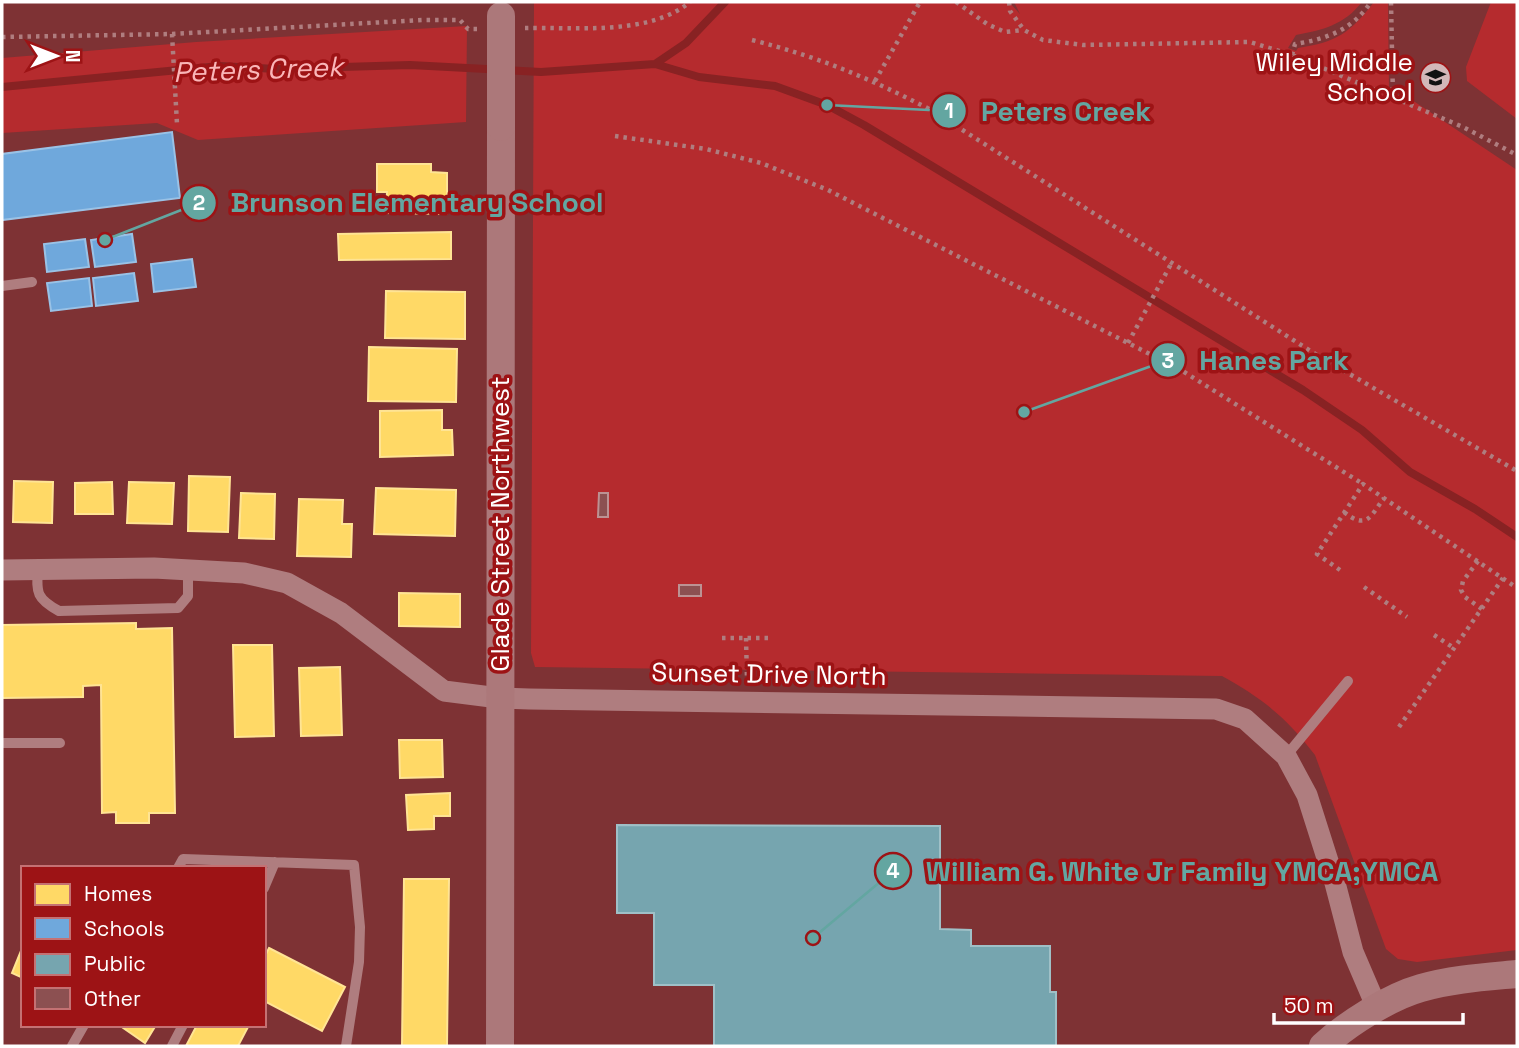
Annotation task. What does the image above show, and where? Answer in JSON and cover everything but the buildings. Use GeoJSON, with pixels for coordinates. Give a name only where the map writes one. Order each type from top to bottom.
{"type":"FeatureCollection","features":[{"type":"Feature","properties":{"kind":"street","name":"Glade Street Northwest"},"geometry":{"type":"LineString","coordinates":[[500,1046],[501,15]]}},
{"type":"Feature","properties":{"kind":"street","name":"Sunset Drive North"},"geometry":{"type":"LineString","coordinates":[[2,570],[188,570],[244,573],[287,583],[341,613],[444,691],[499,698],[1216,709],[1245,719],[1286,756],[1307,795],[1335,883],[1353,952],[1377,1008]]}},
{"type":"Feature","properties":{"kind":"street"},"geometry":{"type":"LineString","coordinates":[[1323,1046],[1336,1034],[1377,1008],[1418,988],[1461,979],[1517,974]]}},
{"type":"Feature","properties":{"kind":"lane"},"geometry":{"type":"LineString","coordinates":[[2,286],[32,282]]}},
{"type":"Feature","properties":{"kind":"lane"},"geometry":{"type":"LineString","coordinates":[[38,569],[37,590],[46,604],[59,611],[178,608],[188,596],[188,570]]}},
{"type":"Feature","properties":{"kind":"lane"},"geometry":{"type":"LineString","coordinates":[[1286,756],[1348,681]]}},
{"type":"Feature","properties":{"kind":"lane"},"geometry":{"type":"LineString","coordinates":[[2,743],[60,743]]}},
{"type":"Feature","properties":{"kind":"lane"},"geometry":{"type":"LineString","coordinates":[[179,866],[183,859],[354,865],[360,927],[359,962],[346,1046]]}},
{"type":"Feature","properties":{"kind":"lane"},"geometry":{"type":"LineString","coordinates":[[266,883],[275,862]]}},
{"type":"Feature","properties":{"kind":"lane"},"geometry":{"type":"LineString","coordinates":[[72,1046],[83,1027]]}},
{"type":"Feature","properties":{"kind":"lane"},"geometry":{"type":"LineString","coordinates":[[172,1046],[182,1027]]}},
{"type":"Feature","properties":{"kind":"path"},"geometry":{"type":"LineString","coordinates":[[2,37],[172,34],[422,20],[460,20],[468,29],[501,15],[624,26],[668,15],[690,2]]}},
{"type":"Feature","properties":{"kind":"path"},"geometry":{"type":"LineString","coordinates":[[875,81],[920,2]]}},
{"type":"Feature","properties":{"kind":"path"},"geometry":{"type":"LineString","coordinates":[[956,2],[987,24],[1005,32],[1024,30]]}},
{"type":"Feature","properties":{"kind":"path"},"geometry":{"type":"LineString","coordinates":[[1009,2],[1010,11],[1024,30],[1042,40],[1083,45],[1250,42],[1292,55],[1463,127],[1517,155]]}},
{"type":"Feature","properties":{"kind":"path"},"geometry":{"type":"LineString","coordinates":[[1292,55],[1295,44],[1322,40],[1343,30],[1359,17],[1371,2]]}},
{"type":"Feature","properties":{"kind":"path"},"geometry":{"type":"LineString","coordinates":[[1391,2],[1393,98]]}},
{"type":"Feature","properties":{"kind":"path"},"geometry":{"type":"LineString","coordinates":[[172,34],[177,124]]}},
{"type":"Feature","properties":{"kind":"path"},"geometry":{"type":"LineString","coordinates":[[752,40],[807,54],[875,81],[930,110],[1320,357],[1517,471]]}},
{"type":"Feature","properties":{"kind":"path"},"geometry":{"type":"LineString","coordinates":[[615,136],[706,149],[772,168],[828,190],[1181,370],[1363,484],[1517,588]]}},
{"type":"Feature","properties":{"kind":"path"},"geometry":{"type":"LineString","coordinates":[[1128,343],[1171,264]]}},
{"type":"Feature","properties":{"kind":"path"},"geometry":{"type":"LineString","coordinates":[[1340,570],[1317,554],[1363,484]]}},
{"type":"Feature","properties":{"kind":"path"},"geometry":{"type":"LineString","coordinates":[[1344,512],[1358,521],[1364,521],[1369,519],[1384,498]]}},
{"type":"Feature","properties":{"kind":"path"},"geometry":{"type":"LineString","coordinates":[[1478,561],[1463,581],[1461,590],[1465,597],[1482,608]]}},
{"type":"Feature","properties":{"kind":"path"},"geometry":{"type":"LineString","coordinates":[[1399,727],[1503,578]]}},
{"type":"Feature","properties":{"kind":"path"},"geometry":{"type":"LineString","coordinates":[[1364,587],[1407,617]]}},
{"type":"Feature","properties":{"kind":"path"},"geometry":{"type":"LineString","coordinates":[[1434,635],[1454,648]]}},
{"type":"Feature","properties":{"kind":"path"},"geometry":{"type":"LineString","coordinates":[[722,638],[772,638]]}},
{"type":"Feature","properties":{"kind":"path"},"geometry":{"type":"LineString","coordinates":[[746,638],[747,679]]}},
{"type":"Feature","properties":{"kind":"shaded area"},"geometry":{"type":"Polygon","coordinates":[[[534,2],[1009,2],[1020,14],[1014,2],[1362,2],[1348,16],[1332,25],[1296,35],[1288,48],[1296,51],[1298,48],[1333,39],[1350,29],[1374,2],[1388,2],[1389,91],[1415,102],[1517,170],[1517,950],[1417,962],[1398,959],[1386,949],[1315,755],[1273,710],[1222,676],[535,667],[531,653],[534,2]]]}},
{"type":"Feature","properties":{"kind":"shaded area"},"geometry":{"type":"Polygon","coordinates":[[[1491,2],[1517,2],[1517,119],[1467,81],[1466,67],[1491,2]]]}},
{"type":"Feature","properties":{"kind":"shaded area"},"geometry":{"type":"Polygon","coordinates":[[[467,26],[466,122],[198,140],[157,123],[2,133],[2,58],[196,42],[467,26]]]}},
{"type":"Feature","properties":{"kind":"waterway"},"geometry":{"type":"LineString","coordinates":[[655,64],[686,43],[725,2]]}},
{"type":"Feature","properties":{"kind":"waterway","name":"Peters Creek"},"geometry":{"type":"LineString","coordinates":[[2,87],[220,66],[275,69],[410,65],[541,72],[655,64],[699,77],[775,86],[827,105],[864,125],[1303,390],[1362,430],[1410,472],[1475,509],[1517,537]]}},
{"type":"Feature","properties":{"kind":"place","name":"Wiley Middle School"},"geometry":{"type":"Point","coordinates":[1436,77]}},
{"type":"Feature","properties":{"kind":"place","name":"Peters Creek"},"geometry":{"type":"Point","coordinates":[827,105]}},
{"type":"Feature","properties":{"kind":"place","name":"Brunson Elementary School"},"geometry":{"type":"Point","coordinates":[105,240]}},
{"type":"Feature","properties":{"kind":"place","name":"Hanes Park"},"geometry":{"type":"Point","coordinates":[1024,412]}},
{"type":"Feature","properties":{"kind":"place","name":"William G. White Jr Family YMCA;YMCA"},"geometry":{"type":"Point","coordinates":[813,938]}}]}
